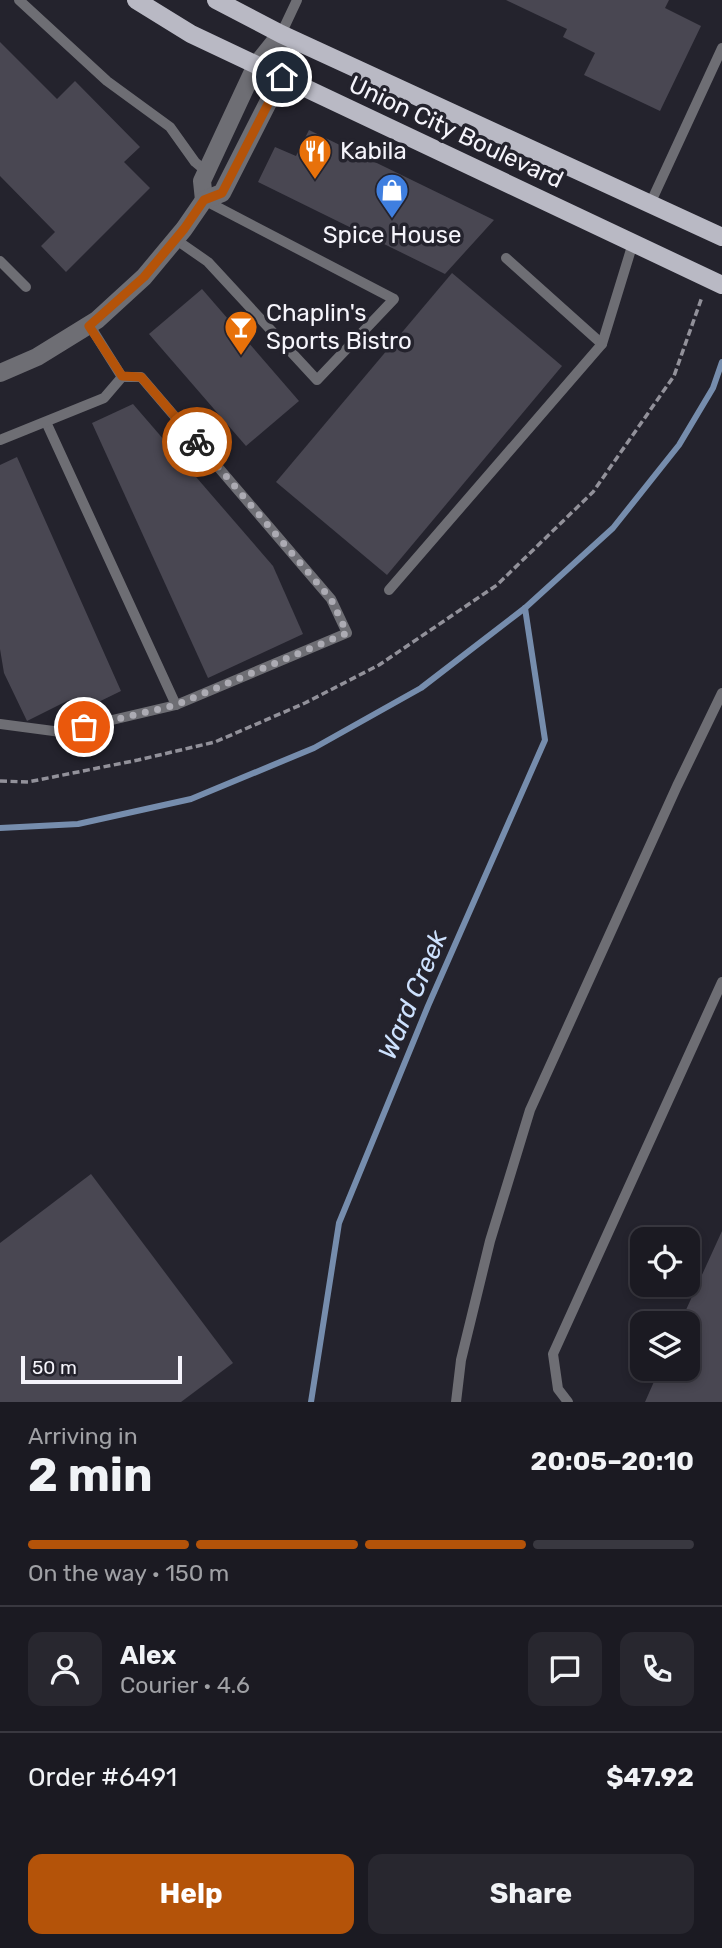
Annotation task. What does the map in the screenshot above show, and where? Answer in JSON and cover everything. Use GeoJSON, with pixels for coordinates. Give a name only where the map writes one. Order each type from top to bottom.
{"type":"FeatureCollection","features":[{"type":"Feature","properties":{"kind":"main road","name":"Union City Boulevard"},"geometry":{"type":"LineString","coordinates":[[136,0],[191,34],[717,283]]}},
{"type":"Feature","properties":{"kind":"main road","name":"Union City Boulevard"},"geometry":{"type":"LineString","coordinates":[[216,0],[281,34],[722,237]]}},
{"type":"Feature","properties":{"kind":"street"},"geometry":{"type":"LineString","coordinates":[[204,200],[202,181],[256,65],[281,34]]}},
{"type":"Feature","properties":{"kind":"street"},"geometry":{"type":"LineString","coordinates":[[0,373],[37,357],[89,326],[144,277],[204,200],[222,193],[282,77],[281,34]]}},
{"type":"Feature","properties":{"kind":"lane"},"geometry":{"type":"LineString","coordinates":[[19,0],[107,81],[170,127],[195,162],[207,172]]}},
{"type":"Feature","properties":{"kind":"lane"},"geometry":{"type":"LineString","coordinates":[[281,34],[297,0]]}},
{"type":"Feature","properties":{"kind":"lane"},"geometry":{"type":"LineString","coordinates":[[650,204],[722,48]]}},
{"type":"Feature","properties":{"kind":"lane"},"geometry":{"type":"LineString","coordinates":[[175,239],[208,262],[317,380],[394,299],[204,200]]}},
{"type":"Feature","properties":{"kind":"lane"},"geometry":{"type":"LineString","coordinates":[[389,590],[602,344],[632,243]]}},
{"type":"Feature","properties":{"kind":"lane"},"geometry":{"type":"LineString","coordinates":[[506,258],[602,344]]}},
{"type":"Feature","properties":{"kind":"lane"},"geometry":{"type":"LineString","coordinates":[[0,261],[26,287]]}},
{"type":"Feature","properties":{"kind":"lane"},"geometry":{"type":"LineString","coordinates":[[89,326],[122,376]]}},
{"type":"Feature","properties":{"kind":"lane"},"geometry":{"type":"LineString","coordinates":[[0,440],[104,398],[122,376]]}},
{"type":"Feature","properties":{"kind":"lane"},"geometry":{"type":"LineString","coordinates":[[0,724],[61,732],[176,705],[347,633],[331,599],[141,377],[122,376]]}},
{"type":"Feature","properties":{"kind":"lane"},"geometry":{"type":"LineString","coordinates":[[46,422],[176,705]]}},
{"type":"Feature","properties":{"kind":"lane"},"geometry":{"type":"LineString","coordinates":[[456,1402],[461,1360],[490,1241],[530,1110],[722,693]]}},
{"type":"Feature","properties":{"kind":"lane"},"geometry":{"type":"LineString","coordinates":[[568,1402],[558,1389],[552,1354],[722,982]]}},
{"type":"Feature","properties":{"kind":"path"},"geometry":{"type":"LineString","coordinates":[[0,781],[28,782],[215,742],[305,703],[379,665],[497,585],[593,492],[674,376],[717,283]]}},
{"type":"Feature","properties":{"kind":"building"},"geometry":{"type":"Polygon","coordinates":[[[506,0],[669,0],[665,8],[701,26],[660,111],[584,75],[595,53],[563,37],[567,29],[506,0]]]}},
{"type":"Feature","properties":{"kind":"building"},"geometry":{"type":"Polygon","coordinates":[[[0,42],[57,99],[75,81],[140,147],[124,162],[150,188],[66,272],[41,246],[55,232],[0,176],[0,42]]]}},
{"type":"Feature","properties":{"kind":"building"},"geometry":{"type":"Polygon","coordinates":[[[309,130],[494,220],[445,274],[258,182],[275,147],[296,156],[309,130]]]}},
{"type":"Feature","properties":{"kind":"building"},"geometry":{"type":"Polygon","coordinates":[[[452,273],[562,366],[387,575],[276,482],[452,273]]]}},
{"type":"Feature","properties":{"kind":"building"},"geometry":{"type":"Polygon","coordinates":[[[202,289],[299,401],[246,446],[149,334],[202,289]]]}},
{"type":"Feature","properties":{"kind":"building"},"geometry":{"type":"Polygon","coordinates":[[[133,404],[273,566],[303,634],[208,678],[92,423],[133,404]]]}},
{"type":"Feature","properties":{"kind":"building"},"geometry":{"type":"Polygon","coordinates":[[[17,457],[121,691],[76,713],[69,700],[27,721],[4,673],[0,649],[0,465],[17,457]]]}},
{"type":"Feature","properties":{"kind":"building"},"geometry":{"type":"Polygon","coordinates":[[[91,1174],[233,1363],[181,1402],[0,1402],[0,1243],[91,1174]]]}},
{"type":"Feature","properties":{"kind":"building"},"geometry":{"type":"Polygon","coordinates":[[[722,1231],[722,1402],[645,1402],[654,1381],[700,1381],[700,1311],[685,1311],[692,1297],[700,1297],[700,1279],[722,1231]]]}},
{"type":"Feature","properties":{"kind":"waterway"},"geometry":{"type":"LineString","coordinates":[[0,828],[78,824],[191,799],[314,748],[421,688],[525,608],[613,528],[679,445],[713,388],[722,362]]}},
{"type":"Feature","properties":{"kind":"waterway","name":"Ward Creek"},"geometry":{"type":"LineString","coordinates":[[311,1402],[339,1223],[428,1006],[545,740],[525,608]]}},
{"type":"Feature","properties":{"kind":"way so far"},"geometry":{"type":"LineString","coordinates":[[84,727],[176,705],[347,633],[331,599],[197,442]]}},
{"type":"Feature","properties":{"kind":"place","name":"Kabila"},"geometry":{"type":"Point","coordinates":[315,181]}},
{"type":"Feature","properties":{"kind":"place","name":"Spice House"},"geometry":{"type":"Point","coordinates":[392,220]}},
{"type":"Feature","properties":{"kind":"place","name":"Chaplin's Sports Bistro"},"geometry":{"type":"Point","coordinates":[241,357]}},
{"type":"Feature","properties":{"kind":"route"},"geometry":{"type":"LineString","coordinates":[[197,442],[141,377],[122,376],[89,326],[144,277],[204,200],[222,193],[282,77]]}}]}
